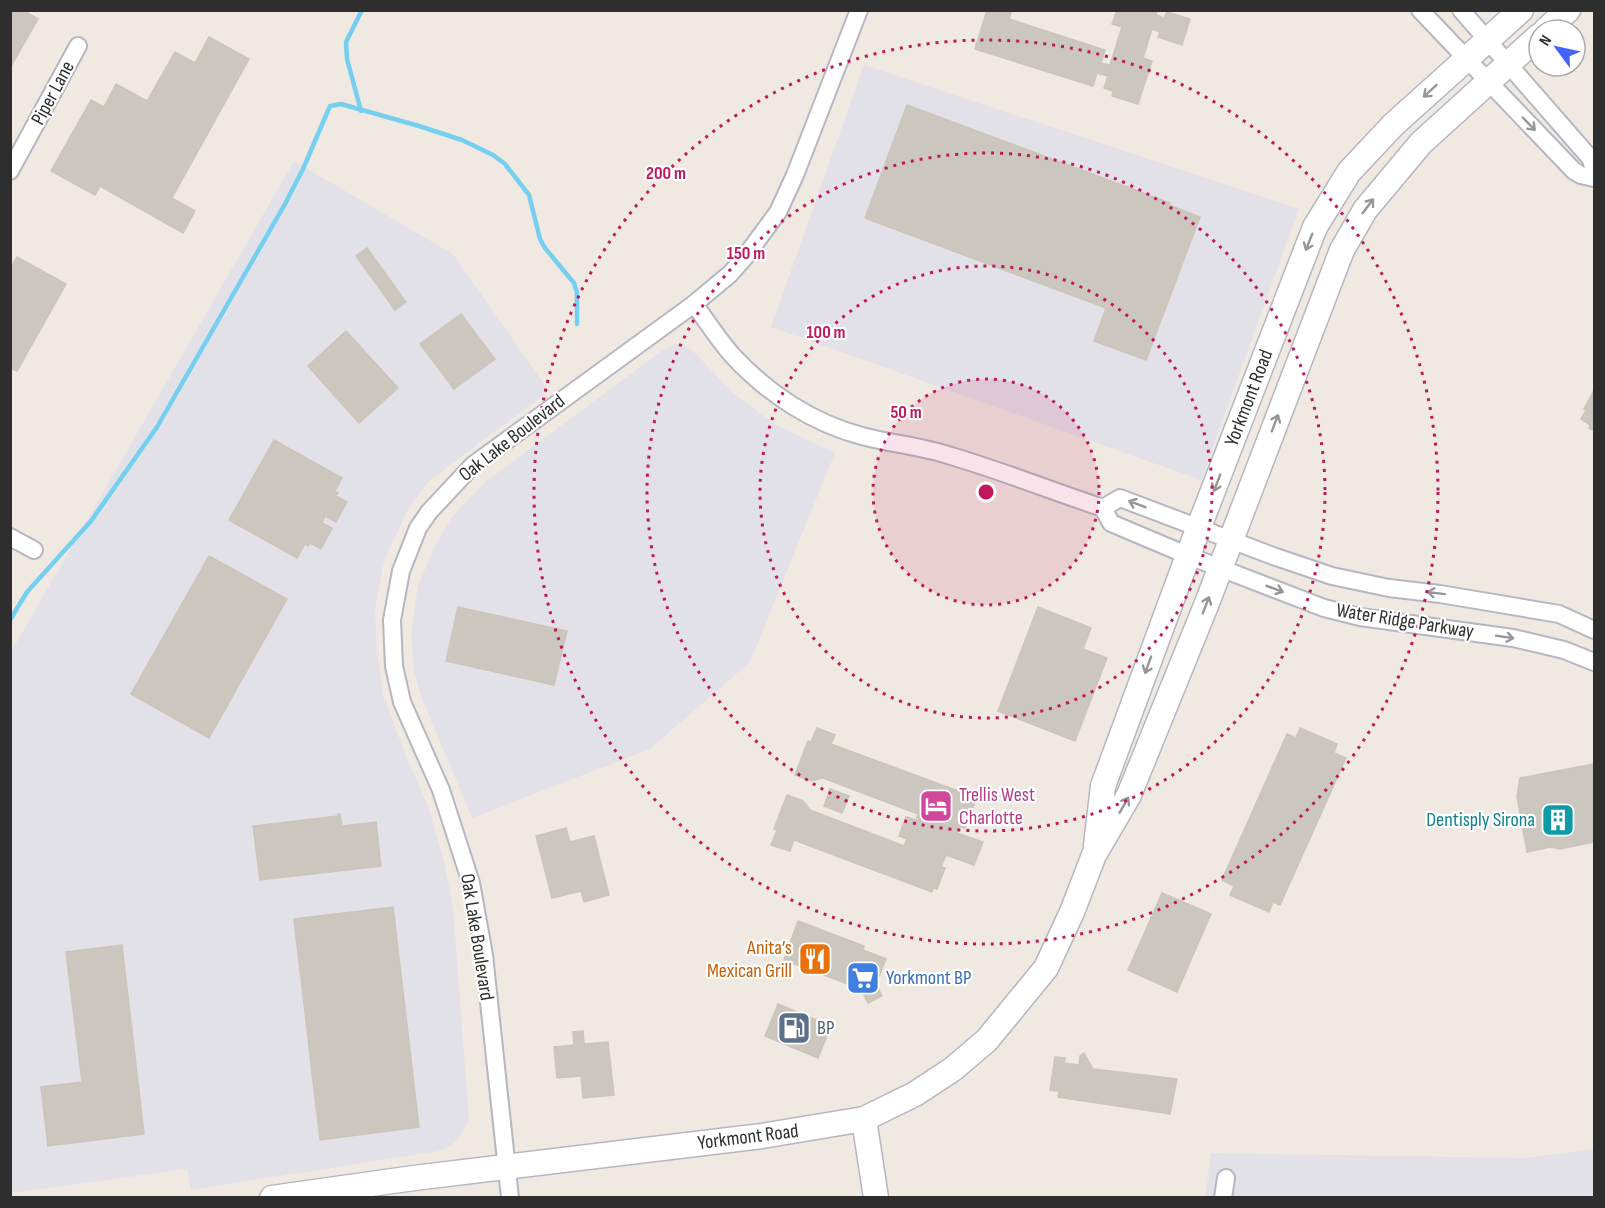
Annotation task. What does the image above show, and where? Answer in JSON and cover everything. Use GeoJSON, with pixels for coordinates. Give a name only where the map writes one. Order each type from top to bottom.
{"type":"FeatureCollection","features":[{"type":"Feature","properties":{"kind":"street","name":"Oak Lake Boulevard"},"geometry":{"type":"LineString","coordinates":[[510,1197],[484,955],[471,882],[441,790],[402,702],[392,653],[395,596],[418,528],[434,505],[456,481],[473,465],[694,303],[730,274],[745,257],[778,212],[795,175],[859,10]]}},
{"type":"Feature","properties":{"kind":"street"},"geometry":{"type":"LineString","coordinates":[[1419,10],[1574,171],[1581,176],[1594,178]]}},
{"type":"Feature","properties":{"kind":"street"},"geometry":{"type":"LineString","coordinates":[[1461,10],[1590,159],[1594,172]]}},
{"type":"Feature","properties":{"kind":"street","name":"Yorkmont Road"},"geometry":{"type":"LineString","coordinates":[[1094,855],[1103,786],[1315,227],[1349,172],[1393,125],[1521,10]]}},
{"type":"Feature","properties":{"kind":"street","name":"Piper Lane"},"geometry":{"type":"LineString","coordinates":[[10,171],[78,46]]}},
{"type":"Feature","properties":{"kind":"street","name":"Yorkmont Road"},"geometry":{"type":"LineString","coordinates":[[272,1197],[762,1136],[864,1119],[915,1094],[953,1069],[996,1031],[1046,968],[1072,912],[1094,855],[1129,795],[1220,568],[1342,250],[1365,210],[1421,143],[1527,47]]}},
{"type":"Feature","properties":{"kind":"street"},"geometry":{"type":"LineString","coordinates":[[694,303],[732,354],[762,384],[802,411],[829,425],[854,434],[917,446],[951,456],[1103,508]]}},
{"type":"Feature","properties":{"kind":"street","name":"Water Ridge Parkway"},"geometry":{"type":"LineString","coordinates":[[1594,630],[1559,614],[1389,588],[1332,576],[1120,498],[1103,508],[1111,523],[1324,608],[1360,617],[1513,638],[1564,650],[1594,662]]}},
{"type":"Feature","properties":{"kind":"street"},"geometry":{"type":"LineString","coordinates":[[10,537],[34,550]]}},
{"type":"Feature","properties":{"kind":"street"},"geometry":{"type":"LineString","coordinates":[[864,1119],[876,1197]]}},
{"type":"Feature","properties":{"kind":"street"},"geometry":{"type":"LineString","coordinates":[[1223,1197],[1226,1178]]}},
{"type":"Feature","properties":{"kind":"shaded area"},"geometry":{"type":"Polygon","coordinates":[[[864,65],[1299,209],[1201,480],[771,327],[864,65]]]}},
{"type":"Feature","properties":{"kind":"shaded area"},"geometry":{"type":"Polygon","coordinates":[[[294,161],[453,254],[549,391],[430,480],[408,509],[384,561],[375,610],[377,650],[383,694],[406,756],[429,808],[444,862],[453,907],[469,1120],[459,1138],[450,1146],[439,1151],[191,1190],[187,1169],[11,1193],[11,652],[294,161]]]}},
{"type":"Feature","properties":{"kind":"shaded area"},"geometry":{"type":"Polygon","coordinates":[[[676,344],[686,346],[696,354],[732,392],[774,424],[835,453],[750,662],[650,749],[472,818],[423,701],[414,672],[411,633],[418,586],[435,545],[452,517],[485,482],[663,350],[676,344]]]}},
{"type":"Feature","properties":{"kind":"shaded area"},"geometry":{"type":"Polygon","coordinates":[[[1594,1149],[1594,1197],[1205,1198],[1211,1153],[1524,1158],[1594,1149]]]}},
{"type":"Feature","properties":{"kind":"building"},"geometry":{"type":"Polygon","coordinates":[[[10,10],[23,10],[38,19],[10,68],[10,10]]]}},
{"type":"Feature","properties":{"kind":"building"},"geometry":{"type":"Polygon","coordinates":[[[987,10],[1012,10],[1009,19],[1105,50],[1101,63],[1110,65],[1122,27],[1112,24],[1117,10],[1157,10],[1156,15],[1164,18],[1167,12],[1190,19],[1182,45],[1158,37],[1160,32],[1152,29],[1143,58],[1152,61],[1138,104],[1112,96],[1113,91],[1104,88],[1108,76],[1097,73],[1093,86],[975,49],[987,10]]]}},
{"type":"Feature","properties":{"kind":"building"},"geometry":{"type":"Polygon","coordinates":[[[209,37],[249,59],[172,198],[195,211],[183,233],[100,186],[95,195],[51,171],[91,100],[104,107],[116,84],[147,101],[175,52],[195,63],[209,37]]]}},
{"type":"Feature","properties":{"kind":"building"},"geometry":{"type":"Polygon","coordinates":[[[907,105],[1170,203],[1169,205],[1200,217],[1146,360],[1094,341],[1106,308],[865,218],[907,105]]]}},
{"type":"Feature","properties":{"kind":"building"},"geometry":{"type":"Polygon","coordinates":[[[367,248],[406,302],[395,310],[356,256],[367,248]]]}},
{"type":"Feature","properties":{"kind":"building"},"geometry":{"type":"Polygon","coordinates":[[[17,257],[66,284],[17,371],[10,368],[10,269],[17,257]]]}},
{"type":"Feature","properties":{"kind":"building"},"geometry":{"type":"Polygon","coordinates":[[[461,314],[495,359],[454,389],[420,344],[461,314]]]}},
{"type":"Feature","properties":{"kind":"building"},"geometry":{"type":"Polygon","coordinates":[[[346,331],[398,388],[359,423],[308,366],[346,331]]]}},
{"type":"Feature","properties":{"kind":"building"},"geometry":{"type":"Polygon","coordinates":[[[1594,390],[1594,431],[1581,419],[1594,390]]]}},
{"type":"Feature","properties":{"kind":"building"},"geometry":{"type":"Polygon","coordinates":[[[274,440],[342,478],[335,491],[338,493],[336,496],[347,502],[336,522],[325,516],[322,523],[332,528],[321,549],[310,543],[308,546],[305,544],[297,558],[229,520],[274,440]]]}},
{"type":"Feature","properties":{"kind":"building"},"geometry":{"type":"Polygon","coordinates":[[[209,556],[287,599],[209,738],[131,694],[209,556]]]}},
{"type":"Feature","properties":{"kind":"building"},"geometry":{"type":"Polygon","coordinates":[[[458,607],[567,631],[554,685],[446,661],[458,607]]]}},
{"type":"Feature","properties":{"kind":"building"},"geometry":{"type":"Polygon","coordinates":[[[1038,607],[1091,628],[1083,649],[1107,658],[1075,741],[998,711],[1038,607]]]}},
{"type":"Feature","properties":{"kind":"building","name":"Trellis West Charlotte"},"geometry":{"type":"Polygon","coordinates":[[[817,728],[835,735],[831,744],[969,795],[967,799],[975,802],[965,828],[959,826],[957,833],[983,842],[974,865],[946,855],[941,867],[945,868],[937,889],[933,888],[932,892],[794,840],[790,851],[771,845],[777,830],[774,829],[787,795],[803,801],[810,810],[904,846],[907,839],[899,836],[906,817],[916,820],[918,814],[823,778],[811,781],[795,775],[808,741],[811,742],[817,728]]]}},
{"type":"Feature","properties":{"kind":"building"},"geometry":{"type":"Polygon","coordinates":[[[1300,728],[1337,744],[1334,753],[1346,758],[1280,905],[1273,902],[1269,912],[1230,895],[1234,886],[1222,880],[1287,734],[1296,738],[1300,728]]]}},
{"type":"Feature","properties":{"kind":"building","name":"Dentisply Sirona"},"geometry":{"type":"Polygon","coordinates":[[[1594,764],[1594,842],[1560,849],[1550,847],[1527,852],[1517,797],[1520,778],[1594,764]]]}},
{"type":"Feature","properties":{"kind":"building"},"geometry":{"type":"Polygon","coordinates":[[[830,789],[849,796],[842,813],[824,806],[830,789]]]}},
{"type":"Feature","properties":{"kind":"building"},"geometry":{"type":"Polygon","coordinates":[[[340,814],[342,826],[376,822],[381,866],[260,880],[253,826],[338,816],[340,814]]]}},
{"type":"Feature","properties":{"kind":"building"},"geometry":{"type":"Polygon","coordinates":[[[566,828],[570,842],[594,836],[609,895],[584,902],[581,891],[552,898],[536,836],[566,828]]]}},
{"type":"Feature","properties":{"kind":"building"},"geometry":{"type":"Polygon","coordinates":[[[1162,893],[1211,914],[1177,992],[1128,970],[1162,893]]]}},
{"type":"Feature","properties":{"kind":"building"},"geometry":{"type":"Polygon","coordinates":[[[393,907],[419,1127],[320,1140],[294,919],[393,907]]]}},
{"type":"Feature","properties":{"kind":"building"},"geometry":{"type":"Polygon","coordinates":[[[798,921],[864,946],[863,950],[886,959],[876,984],[882,996],[868,1003],[861,989],[784,960],[798,921]]]}},
{"type":"Feature","properties":{"kind":"building"},"geometry":{"type":"Polygon","coordinates":[[[122,945],[144,1134],[48,1146],[41,1087],[82,1082],[66,952],[122,945]]]}},
{"type":"Feature","properties":{"kind":"building"},"geometry":{"type":"Polygon","coordinates":[[[778,1004],[831,1026],[818,1058],[765,1036],[778,1004]]]}},
{"type":"Feature","properties":{"kind":"building"},"geometry":{"type":"Polygon","coordinates":[[[583,1031],[584,1044],[608,1042],[614,1095],[583,1098],[581,1076],[557,1078],[554,1047],[574,1045],[573,1032],[583,1031]]]}},
{"type":"Feature","properties":{"kind":"building"},"geometry":{"type":"Polygon","coordinates":[[[1084,1053],[1093,1069],[1177,1079],[1170,1114],[1058,1097],[1059,1091],[1050,1090],[1055,1057],[1065,1058],[1064,1063],[1079,1065],[1080,1056],[1084,1053]]]}},
{"type":"Feature","properties":{"kind":"waterway"},"geometry":{"type":"LineString","coordinates":[[361,111],[347,59],[346,42],[362,10]]}},
{"type":"Feature","properties":{"kind":"waterway"},"geometry":{"type":"LineString","coordinates":[[10,620],[27,592],[91,521],[157,427],[285,204],[330,106],[341,104],[462,140],[493,155],[505,164],[529,195],[540,239],[545,248],[574,283],[577,293],[577,324]]}},
{"type":"Feature","properties":{"kind":"place","name":"Trellis West Charlotte"},"geometry":{"type":"Point","coordinates":[936,806]}},
{"type":"Feature","properties":{"kind":"place","name":"Dentisply Sirona"},"geometry":{"type":"Point","coordinates":[1558,820]}},
{"type":"Feature","properties":{"kind":"place","name":"Anita’s Mexican Grill"},"geometry":{"type":"Point","coordinates":[815,959]}},
{"type":"Feature","properties":{"kind":"place","name":"Yorkmont BP"},"geometry":{"type":"Point","coordinates":[863,978]}},
{"type":"Feature","properties":{"kind":"place","name":"BP"},"geometry":{"type":"Point","coordinates":[794,1028]}}]}
